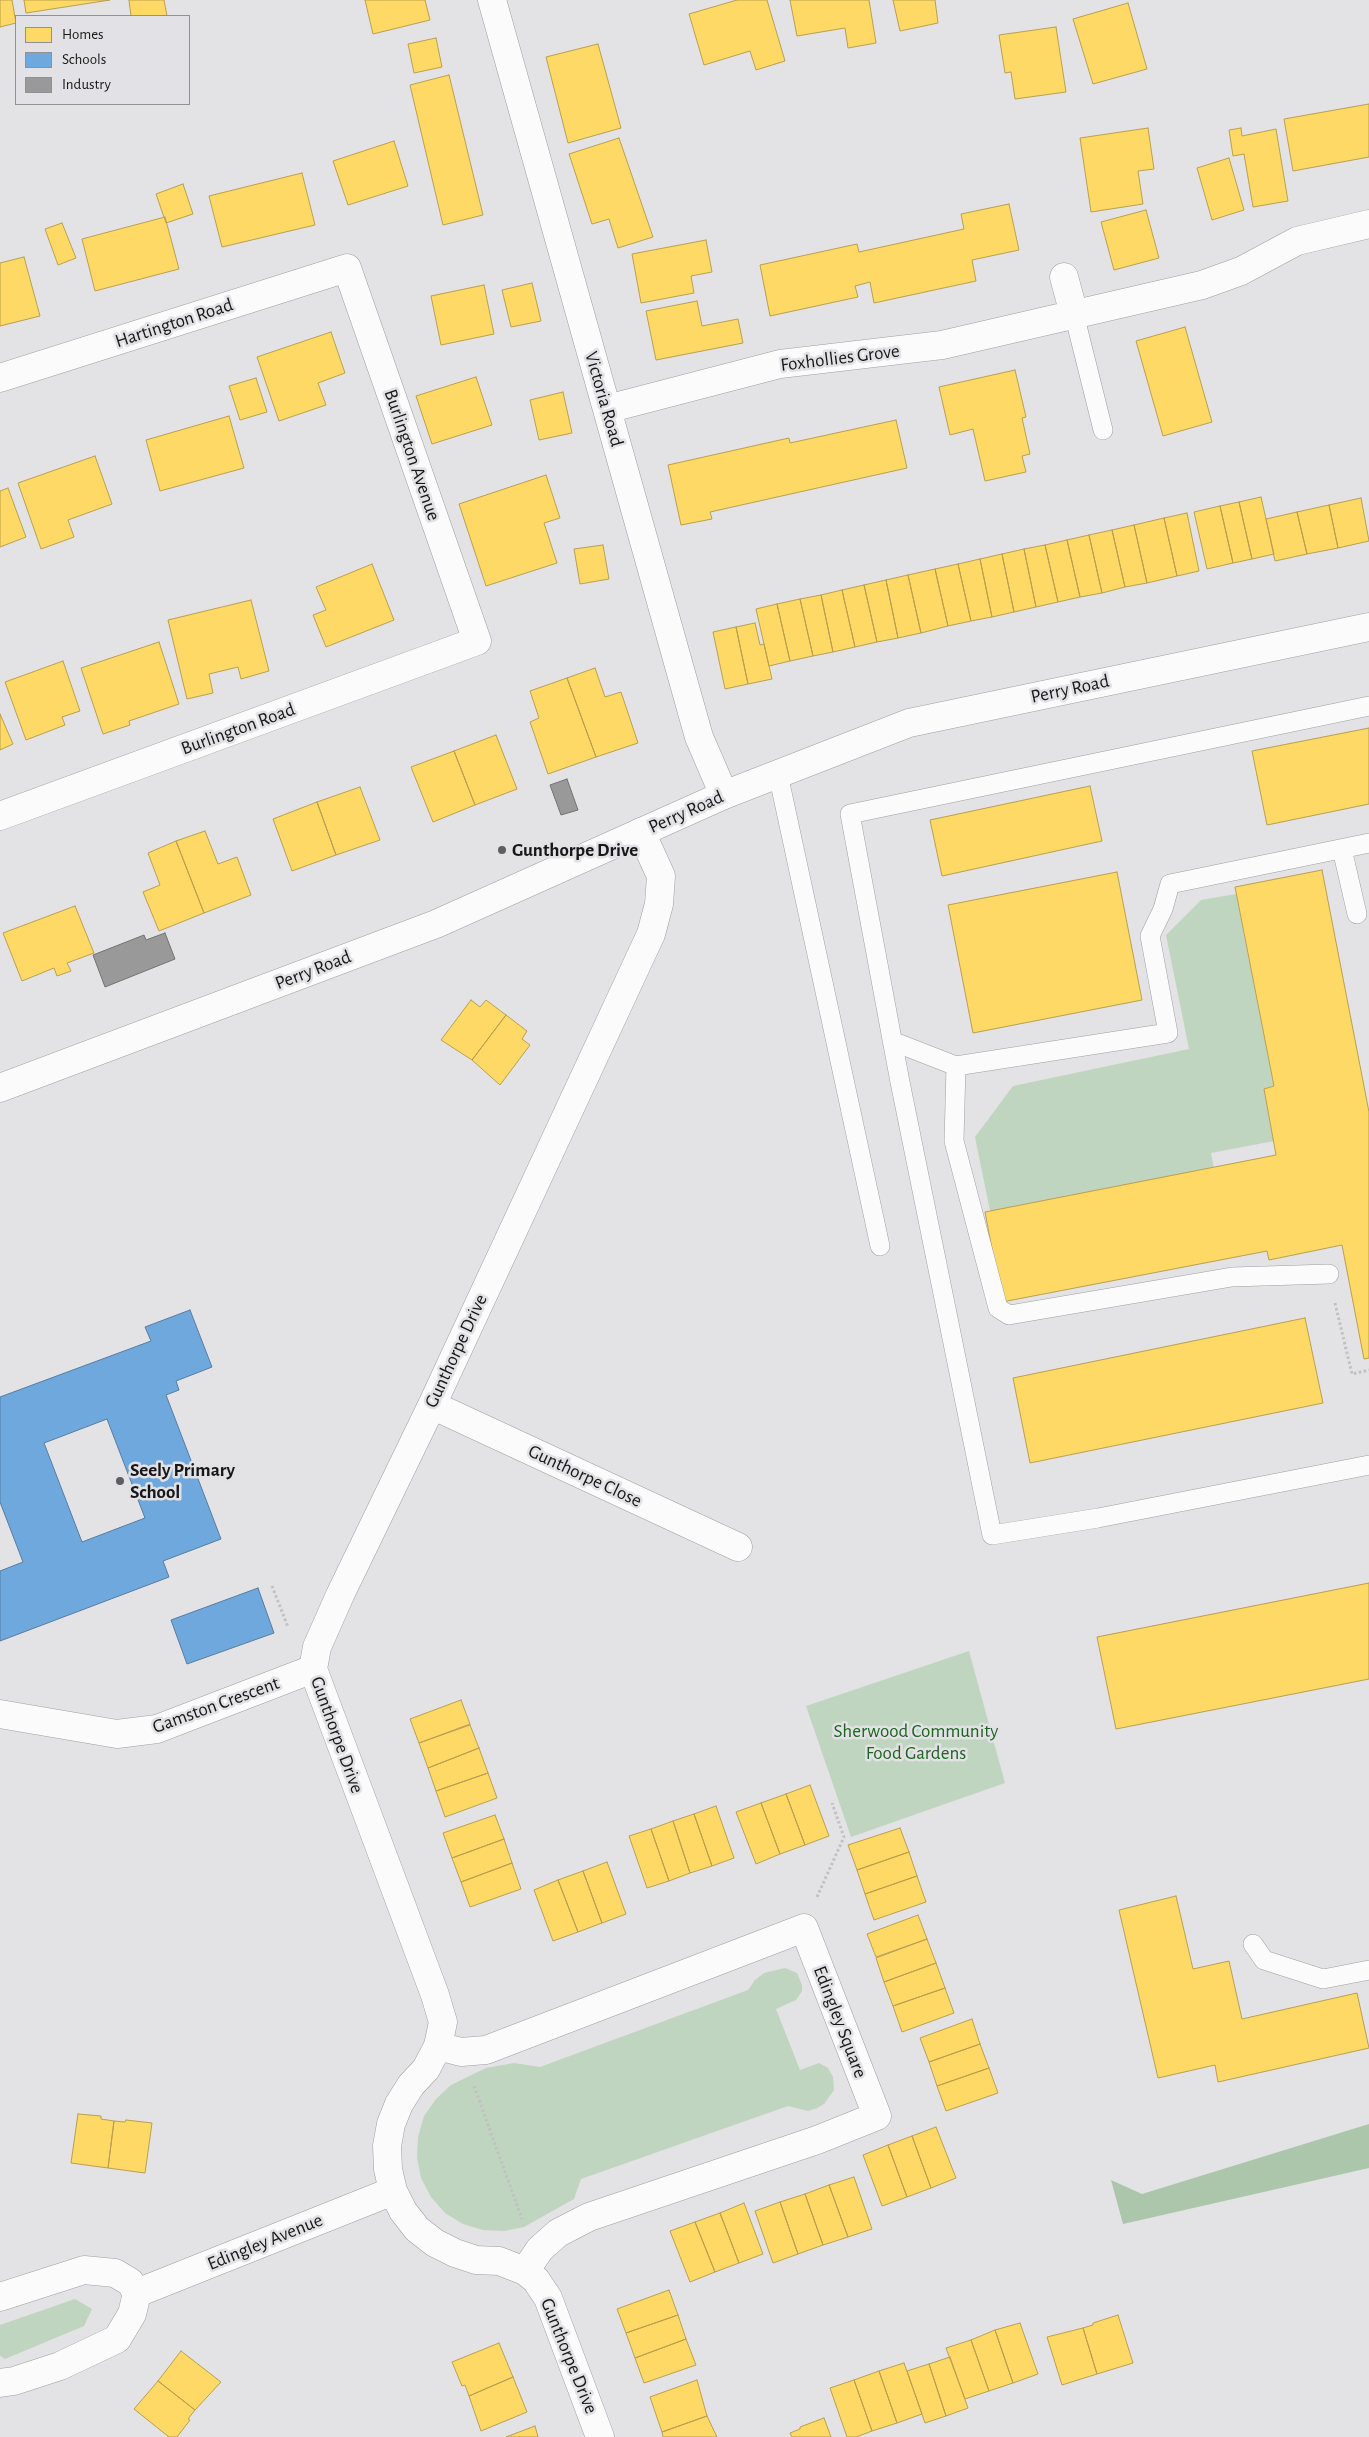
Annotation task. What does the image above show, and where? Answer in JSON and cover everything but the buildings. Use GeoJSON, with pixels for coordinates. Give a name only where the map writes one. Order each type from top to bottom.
{"type":"FeatureCollection","features":[{"type":"Feature","properties":{"kind":"street","name":"Victoria Road"},"geometry":{"type":"LineString","coordinates":[[492,0],[698,737],[724,795]]}},
{"type":"Feature","properties":{"kind":"street","name":"Foxhollies Grove"},"geometry":{"type":"LineString","coordinates":[[606,409],[780,364],[942,345],[1202,285],[1241,272],[1296,241],[1369,224]]}},
{"type":"Feature","properties":{"kind":"street","name":"Hartington Road"},"geometry":{"type":"LineString","coordinates":[[0,378],[347,268]]}},
{"type":"Feature","properties":{"kind":"street","name":"Burlington Avenue"},"geometry":{"type":"LineString","coordinates":[[347,268],[477,642]]}},
{"type":"Feature","properties":{"kind":"street"},"geometry":{"type":"LineString","coordinates":[[1064,277],[1074,314]]}},
{"type":"Feature","properties":{"kind":"street","name":"Perry Road"},"geometry":{"type":"LineString","coordinates":[[0,1088],[436,924],[724,795],[909,723],[1369,627]]}},
{"type":"Feature","properties":{"kind":"street","name":"Burlington Road"},"geometry":{"type":"LineString","coordinates":[[0,816],[477,642]]}},
{"type":"Feature","properties":{"kind":"street","name":"Gunthorpe Drive"},"geometry":{"type":"LineString","coordinates":[[600,2437],[548,2298],[536,2280],[526,2272],[499,2261],[476,2260],[455,2254],[435,2243],[417,2229],[403,2211],[393,2191],[388,2169],[387,2146],[391,2124],[399,2104],[411,2085],[426,2069],[450,2049],[435,1995],[313,1669],[316,1648],[340,1595],[432,1405],[651,934],[659,904],[661,876],[641,832]]}},
{"type":"Feature","properties":{"kind":"street","name":"Gunthorpe Close"},"geometry":{"type":"LineString","coordinates":[[432,1405],[738,1547]]}},
{"type":"Feature","properties":{"kind":"street","name":"Gamston Crescent"},"geometry":{"type":"LineString","coordinates":[[0,1714],[117,1734],[157,1729],[313,1669]]}},
{"type":"Feature","properties":{"kind":"street"},"geometry":{"type":"LineString","coordinates":[[450,2049],[486,2050],[804,1928]]}},
{"type":"Feature","properties":{"kind":"street","name":"Edingley Square"},"geometry":{"type":"LineString","coordinates":[[526,2272],[546,2245],[558,2233],[589,2217],[817,2140],[877,2116],[804,1928]]}},
{"type":"Feature","properties":{"kind":"street","name":"Edingley Avenue"},"geometry":{"type":"LineString","coordinates":[[137,2293],[393,2191]]}},
{"type":"Feature","properties":{"kind":"street"},"geometry":{"type":"LineString","coordinates":[[0,2297],[84,2270],[114,2273],[130,2282],[137,2293],[132,2314],[117,2339],[60,2366],[14,2381],[0,2383]]}},
{"type":"Feature","properties":{"kind":"lane"},"geometry":{"type":"LineString","coordinates":[[1074,314],[1103,430]]}},
{"type":"Feature","properties":{"kind":"lane"},"geometry":{"type":"LineString","coordinates":[[1369,706],[850,814],[892,1042],[992,1535],[1098,1518],[1369,1465]]}},
{"type":"Feature","properties":{"kind":"lane"},"geometry":{"type":"LineString","coordinates":[[778,774],[880,1246]]}},
{"type":"Feature","properties":{"kind":"lane"},"geometry":{"type":"LineString","coordinates":[[892,1042],[956,1066],[1168,1033],[1150,936],[1163,909],[1170,884],[1369,843]]}},
{"type":"Feature","properties":{"kind":"lane"},"geometry":{"type":"LineString","coordinates":[[1342,849],[1357,914]]}},
{"type":"Feature","properties":{"kind":"lane"},"geometry":{"type":"LineString","coordinates":[[956,1066],[954,1141],[998,1308],[1009,1315],[1232,1276],[1329,1274]]}},
{"type":"Feature","properties":{"kind":"lane"},"geometry":{"type":"LineString","coordinates":[[1253,1944],[1264,1960],[1323,1979],[1369,1970]]}},
{"type":"Feature","properties":{"kind":"path"},"geometry":{"type":"LineString","coordinates":[[1329,1274],[1352,1374],[1369,1370]]}},
{"type":"Feature","properties":{"kind":"path"},"geometry":{"type":"LineString","coordinates":[[804,1928],[844,1837],[832,1803]]}},
{"type":"Feature","properties":{"kind":"path"},"geometry":{"type":"LineString","coordinates":[[450,2049],[524,2227],[546,2245]]}},
{"type":"Feature","properties":{"kind":"green space"},"geometry":{"type":"Polygon","coordinates":[[[1236,894],[1274,1086],[1264,1089],[1274,1141],[1211,1153],[1214,1168],[990,1211],[975,1137],[1013,1086],[1189,1049],[1166,935],[1201,900],[1236,894]]]}},
{"type":"Feature","properties":{"kind":"green space","name":"Sherwood Community Food Gardens"},"geometry":{"type":"Polygon","coordinates":[[[969,1651],[1005,1783],[851,1837],[806,1706],[969,1651]]]}},
{"type":"Feature","properties":{"kind":"green space"},"geometry":{"type":"Polygon","coordinates":[[[785,1968],[797,1973],[802,1985],[802,1991],[796,2000],[776,2009],[800,2070],[819,2063],[828,2068],[833,2077],[834,2090],[824,2104],[808,2111],[788,2106],[581,2179],[574,2199],[524,2227],[504,2231],[483,2230],[463,2224],[445,2213],[431,2197],[421,2178],[417,2158],[418,2137],[424,2116],[436,2099],[451,2085],[486,2068],[514,2063],[540,2067],[748,1990],[755,1980],[764,1973],[785,1968]]]}},
{"type":"Feature","properties":{"kind":"green space"},"geometry":{"type":"Polygon","coordinates":[[[1369,2124],[1369,2168],[1123,2224],[1111,2180],[1142,2194],[1369,2124]]]}},
{"type":"Feature","properties":{"kind":"green space"},"geometry":{"type":"Polygon","coordinates":[[[75,2299],[92,2309],[84,2326],[5,2359],[0,2356],[0,2325],[75,2299]]]}},
{"type":"Feature","properties":{"kind":"place","name":"Gunthorpe Drive"},"geometry":{"type":"Point","coordinates":[502,850]}},
{"type":"Feature","properties":{"kind":"place","name":"Seely Primary School"},"geometry":{"type":"Point","coordinates":[120,1481]}}]}
